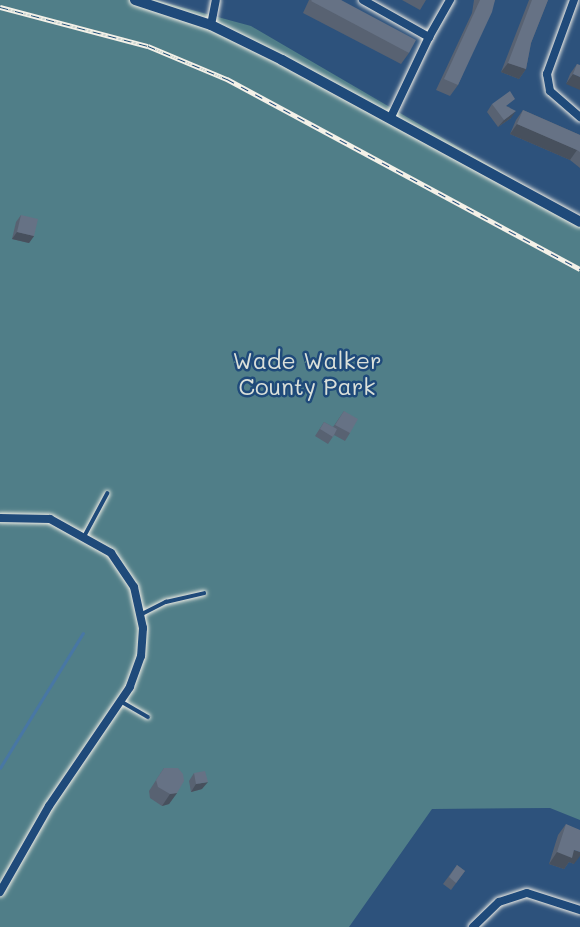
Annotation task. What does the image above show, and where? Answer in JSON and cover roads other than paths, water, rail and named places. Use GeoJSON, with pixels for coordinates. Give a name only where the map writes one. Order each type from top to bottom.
{"type":"FeatureCollection","features":[{"type":"Feature","properties":{"kind":"main road"},"geometry":{"type":"LineString","coordinates":[[135,0],[211,25],[580,222]]}},
{"type":"Feature","properties":{"kind":"street"},"geometry":{"type":"LineString","coordinates":[[211,25],[216,0]]}},
{"type":"Feature","properties":{"kind":"street"},"geometry":{"type":"LineString","coordinates":[[363,0],[429,37]]}},
{"type":"Feature","properties":{"kind":"street"},"geometry":{"type":"LineString","coordinates":[[390,119],[450,0]]}},
{"type":"Feature","properties":{"kind":"street"},"geometry":{"type":"LineString","coordinates":[[574,0],[547,74],[550,91],[578,116]]}},
{"type":"Feature","properties":{"kind":"street"},"geometry":{"type":"LineString","coordinates":[[0,518],[50,519],[85,535],[120,563],[142,614],[141,656],[121,701],[49,806],[0,892]]}},
{"type":"Feature","properties":{"kind":"street"},"geometry":{"type":"LineString","coordinates":[[472,927],[499,902],[527,893],[580,910]]}},
{"type":"Feature","properties":{"kind":"lane"},"geometry":{"type":"LineString","coordinates":[[85,535],[107,494]]}},
{"type":"Feature","properties":{"kind":"lane"},"geometry":{"type":"LineString","coordinates":[[142,614],[166,602],[204,593]]}},
{"type":"Feature","properties":{"kind":"lane"},"geometry":{"type":"LineString","coordinates":[[121,701],[148,717]]}},
{"type":"Feature","properties":{"kind":"waterway"},"geometry":{"type":"LineString","coordinates":[[0,768],[83,633]]}},
{"type":"Feature","properties":{"kind":"railway"},"geometry":{"type":"LineString","coordinates":[[0,7],[148,46],[227,79],[580,269]]}},
{"type":"Feature","properties":{"kind":"park label","name":"Wade Walker County Park"},"geometry":{"type":"Point","coordinates":[307,373]}}]}
